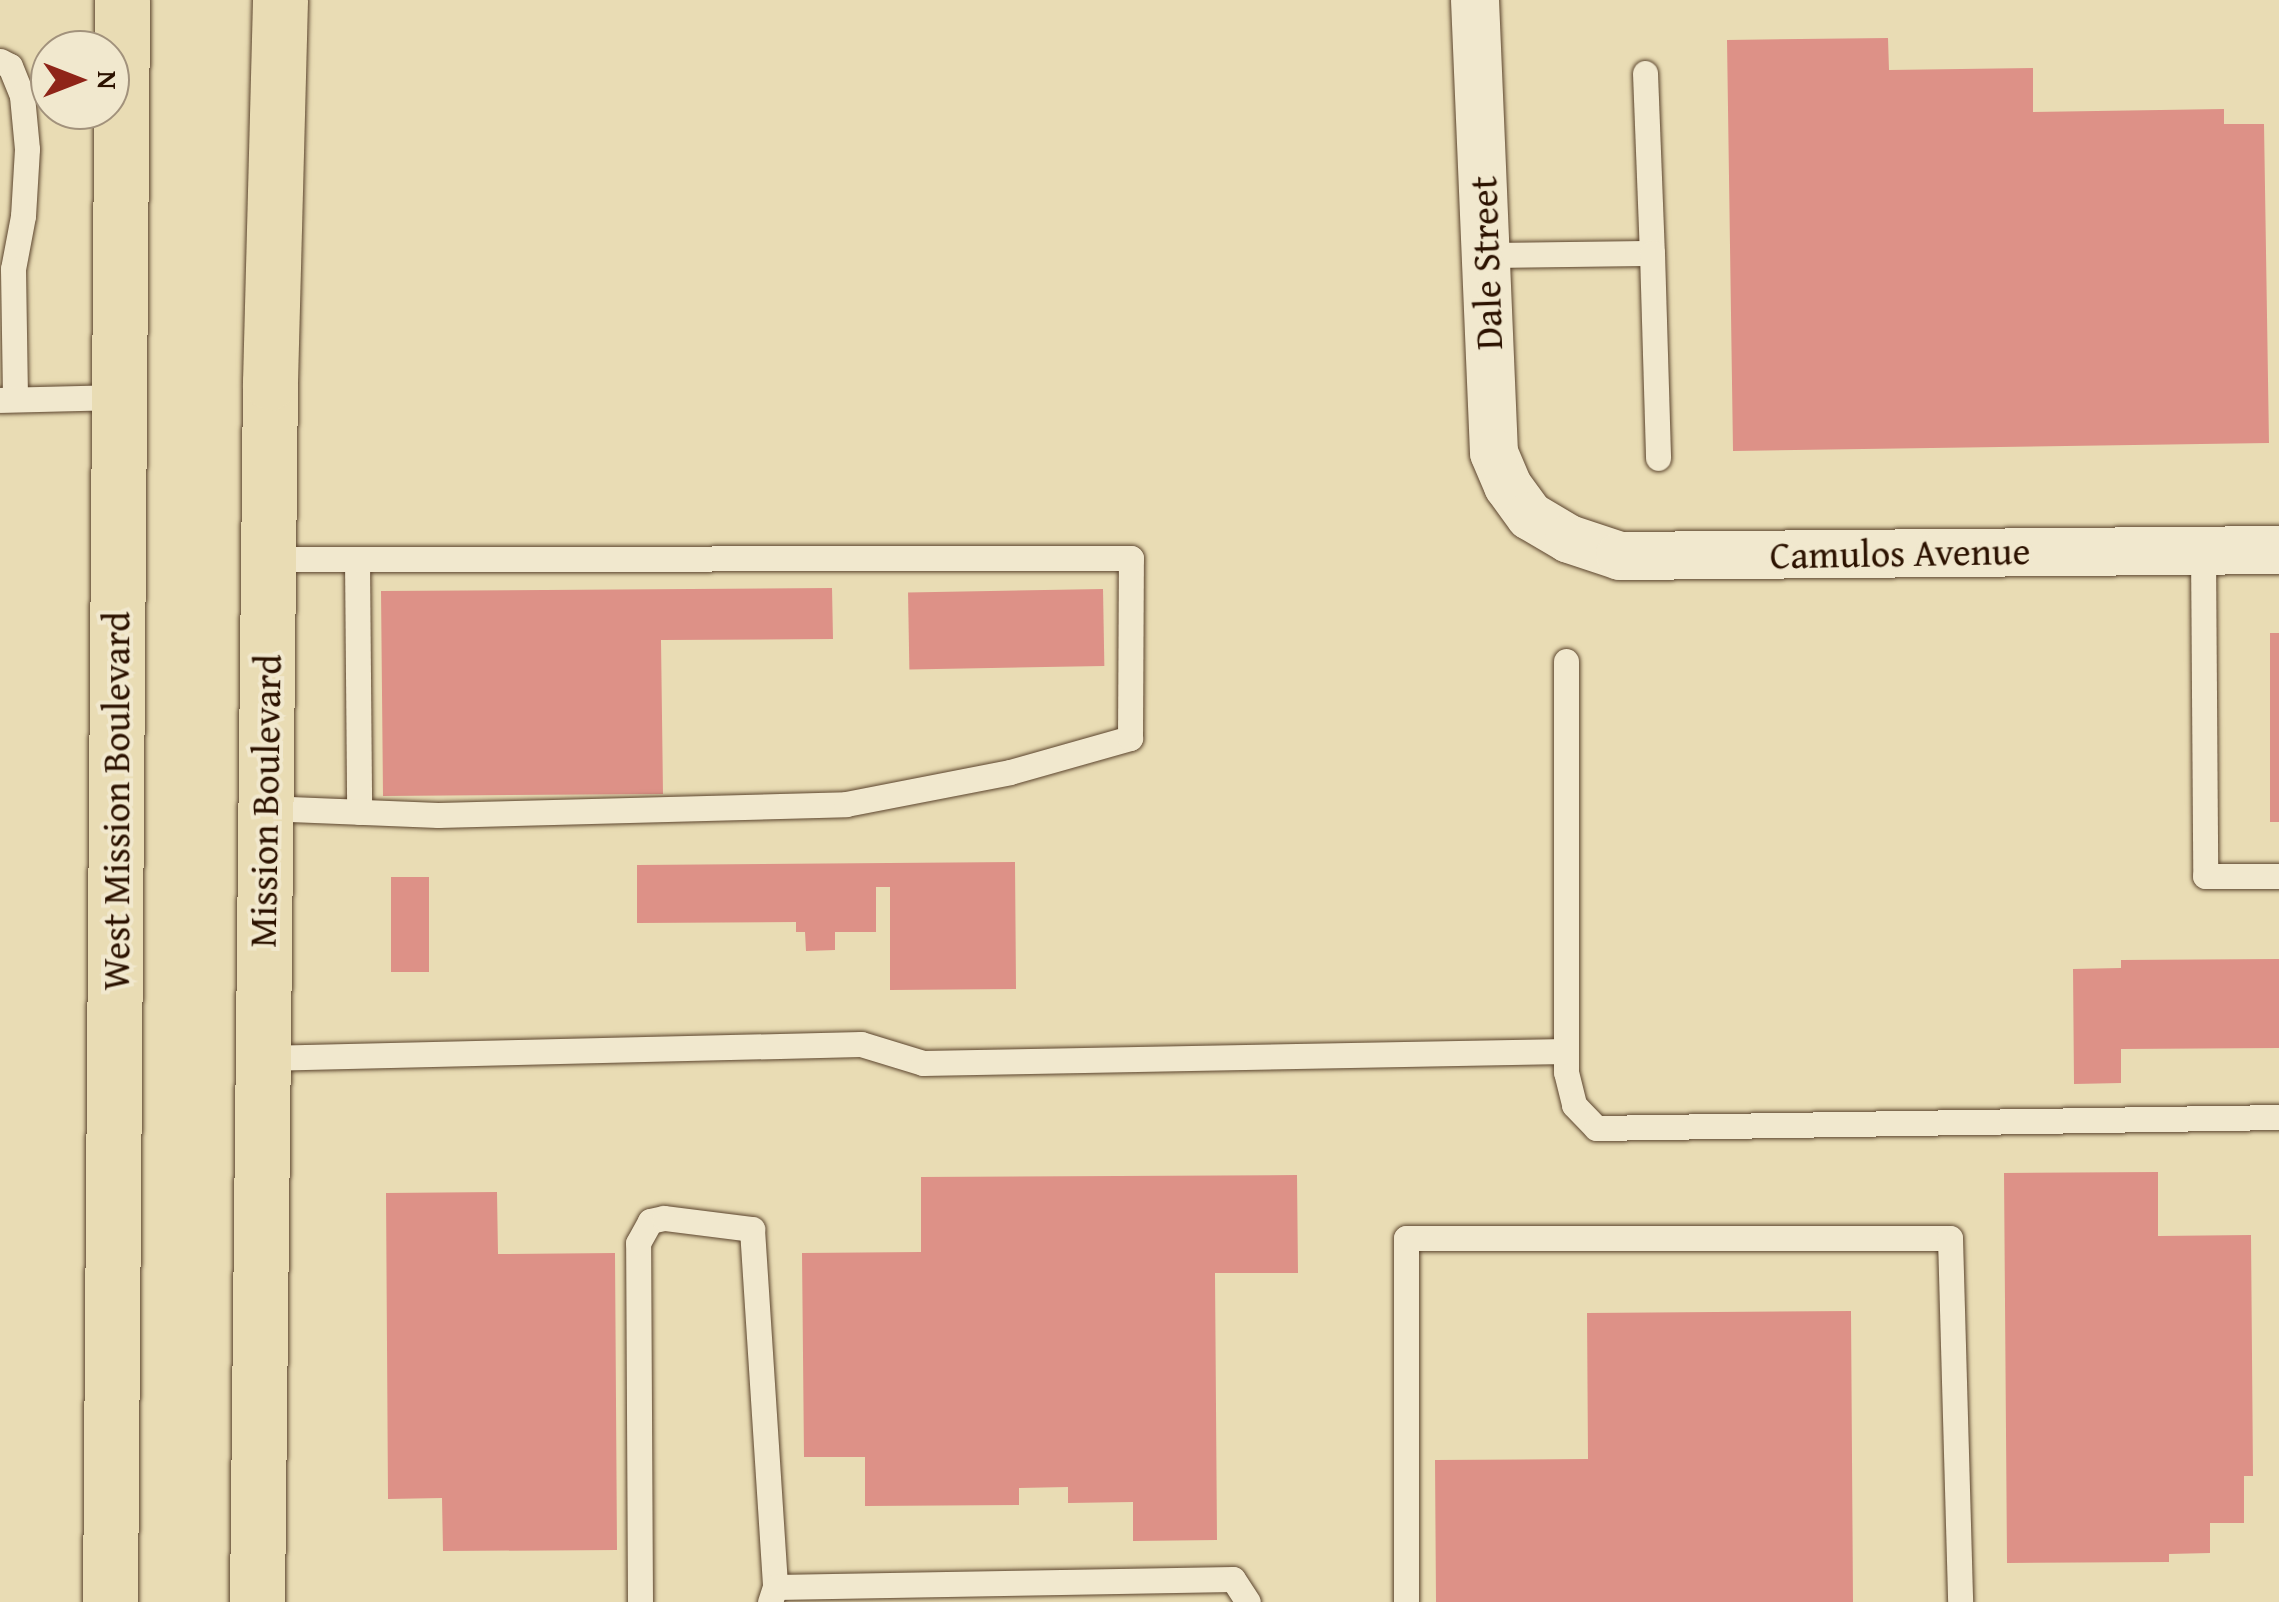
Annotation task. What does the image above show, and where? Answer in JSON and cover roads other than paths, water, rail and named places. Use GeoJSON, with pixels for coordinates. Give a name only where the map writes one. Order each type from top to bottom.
{"type":"FeatureCollection","features":[{"type":"Feature","properties":{"kind":"main road","name":"West Mission Boulevard"},"geometry":{"type":"LineString","coordinates":[[110,1602],[122,0]]}},
{"type":"Feature","properties":{"kind":"main road","name":"Mission Boulevard"},"geometry":{"type":"LineString","coordinates":[[258,1602],[268,559],[280,0]]}},
{"type":"Feature","properties":{"kind":"street","name":"Dale Street"},"geometry":{"type":"LineString","coordinates":[[1475,0],[1494,453],[1508,486],[1530,516]]}},
{"type":"Feature","properties":{"kind":"street","name":"Camulos Avenue"},"geometry":{"type":"LineString","coordinates":[[1530,516],[1570,539],[1620,556],[2279,550]]}},
{"type":"Feature","properties":{"kind":"lane"},"geometry":{"type":"LineString","coordinates":[[0,61],[10,66],[22,96],[26,149],[23,216],[13,270],[7,400],[119,397]]}},
{"type":"Feature","properties":{"kind":"lane"},"geometry":{"type":"LineString","coordinates":[[1645,73],[1658,458]]}},
{"type":"Feature","properties":{"kind":"lane"},"geometry":{"type":"LineString","coordinates":[[1486,255],[1652,253]]}},
{"type":"Feature","properties":{"kind":"lane"},"geometry":{"type":"LineString","coordinates":[[2203,550],[2206,876],[2279,876]]}},
{"type":"Feature","properties":{"kind":"lane"},"geometry":{"type":"LineString","coordinates":[[266,808],[438,815],[846,804],[1010,772],[1130,738],[1131,558],[268,559]]}},
{"type":"Feature","properties":{"kind":"lane"},"geometry":{"type":"LineString","coordinates":[[357,560],[359,812]]}},
{"type":"Feature","properties":{"kind":"lane"},"geometry":{"type":"LineString","coordinates":[[1566,661],[1566,1051],[1574,1104],[1596,1128],[2279,1116]]}},
{"type":"Feature","properties":{"kind":"lane"},"geometry":{"type":"LineString","coordinates":[[262,1058],[861,1044],[923,1063],[1566,1051]]}},
{"type":"Feature","properties":{"kind":"lane"},"geometry":{"type":"LineString","coordinates":[[640,1602],[638,1243],[650,1221],[664,1218],[752,1230],[773,1594],[1027,1592],[1233,1579],[1248,1602]]}},
{"type":"Feature","properties":{"kind":"lane"},"geometry":{"type":"LineString","coordinates":[[1406,1602],[1406,1238],[1950,1238],[1960,1602]]}}]}
